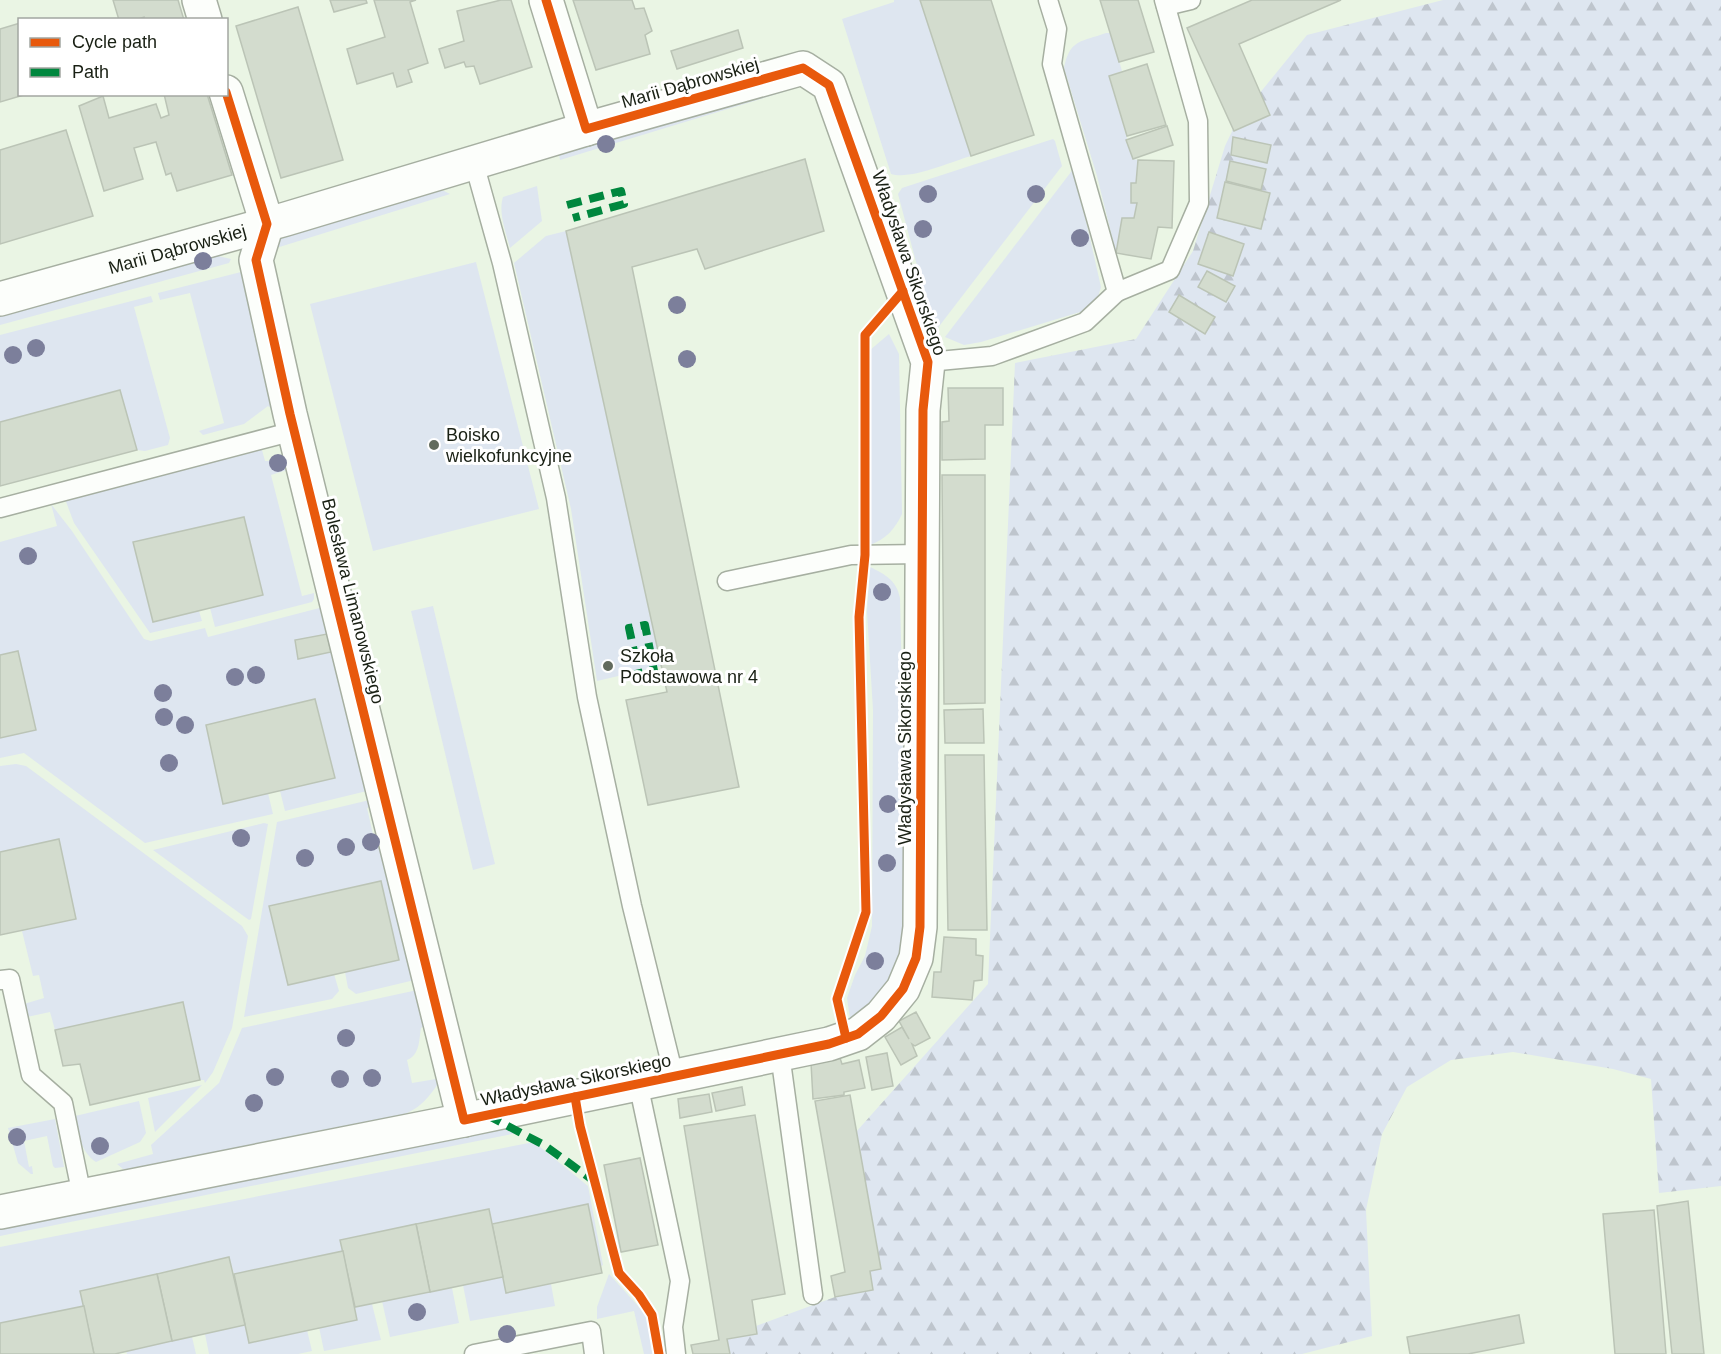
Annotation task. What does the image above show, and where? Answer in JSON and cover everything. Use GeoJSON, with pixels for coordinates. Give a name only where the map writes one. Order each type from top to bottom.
{"type":"FeatureCollection","features":[{"type":"Feature","properties":{"kind":"street"},"geometry":{"type":"LineString","coordinates":[[199,0],[204,18]]}},
{"type":"Feature","properties":{"kind":"street"},"geometry":{"type":"LineString","coordinates":[[546,0],[586,129]]}},
{"type":"Feature","properties":{"kind":"street","name":"Marii Dąbrowskiej"},"geometry":{"type":"LineString","coordinates":[[0,299],[803,68]]}},
{"type":"Feature","properties":{"kind":"street","name":"Władysława Sikorskiego"},"geometry":{"type":"LineString","coordinates":[[0,1210],[82,1196],[464,1120],[829,1044],[858,1034],[881,1016],[903,989],[916,958],[920,927],[923,410],[928,362],[829,85],[803,68]]}},
{"type":"Feature","properties":{"kind":"street"},"geometry":{"type":"LineString","coordinates":[[227,96],[267,224]]}},
{"type":"Feature","properties":{"kind":"street","name":"Bolesława Limanowskiego"},"geometry":{"type":"LineString","coordinates":[[267,224],[256,260],[294,431],[464,1120]]}},
{"type":"Feature","properties":{"kind":"lane"},"geometry":{"type":"LineString","coordinates":[[1048,0],[1057,29],[1052,64],[1116,292]]}},
{"type":"Feature","properties":{"kind":"lane"},"geometry":{"type":"LineString","coordinates":[[928,362],[992,356],[1084,322],[1116,292],[1170,270],[1199,203],[1198,121],[1165,3],[1191,0]]}},
{"type":"Feature","properties":{"kind":"lane"},"geometry":{"type":"LineString","coordinates":[[474,163],[502,263],[556,498],[586,697],[632,906],[674,1076]]}},
{"type":"Feature","properties":{"kind":"lane"},"geometry":{"type":"LineString","coordinates":[[0,508],[294,431]]}},
{"type":"Feature","properties":{"kind":"lane"},"geometry":{"type":"LineString","coordinates":[[727,581],[851,555],[922,554]]}},
{"type":"Feature","properties":{"kind":"lane"},"geometry":{"type":"LineString","coordinates":[[0,980],[10,979],[31,1075],[63,1103],[82,1196]]}},
{"type":"Feature","properties":{"kind":"lane"},"geometry":{"type":"LineString","coordinates":[[780,1054],[813,1295]]}},
{"type":"Feature","properties":{"kind":"lane"},"geometry":{"type":"LineString","coordinates":[[638,1083],[680,1281],[673,1327],[676,1354]]}},
{"type":"Feature","properties":{"kind":"lane"},"geometry":{"type":"LineString","coordinates":[[474,1354],[591,1331],[594,1354]]}},
{"type":"Feature","properties":{"kind":"green space"},"geometry":{"type":"Polygon","coordinates":[[[894,0],[920,0],[971,156],[909,175],[891,174],[842,19],[894,2],[894,0]]]}},
{"type":"Feature","properties":{"kind":"green space"},"geometry":{"type":"Polygon","coordinates":[[[1443,0],[1721,0],[1721,1186],[1659,1193],[1651,1079],[1613,1069],[1513,1052],[1451,1060],[1407,1087],[1382,1134],[1366,1210],[1372,1336],[1302,1354],[730,1354],[727,1339],[757,1334],[756,1326],[835,1297],[873,1290],[870,1271],[881,1269],[856,1132],[988,984],[1015,363],[1136,339],[1193,251],[1225,146],[1237,121],[1307,35],[1443,0]]]}},
{"type":"Feature","properties":{"kind":"green space"},"geometry":{"type":"Polygon","coordinates":[[[1111,33],[1122,71],[1109,76],[1133,159],[1138,160],[1136,183],[1131,184],[1131,203],[1137,203],[1134,218],[1122,218],[1116,253],[1097,176],[1064,68],[1073,47],[1083,40],[1111,33]]]}},
{"type":"Feature","properties":{"kind":"green space"},"geometry":{"type":"Polygon","coordinates":[[[785,79],[803,86],[560,160],[558,149],[785,79]]]}},
{"type":"Feature","properties":{"kind":"green space"},"geometry":{"type":"Polygon","coordinates":[[[1053,139],[1062,166],[937,329],[924,292],[898,194],[902,188],[1053,139]]]}},
{"type":"Feature","properties":{"kind":"green space"},"geometry":{"type":"Polygon","coordinates":[[[1074,168],[1101,287],[1097,300],[1090,309],[981,342],[964,345],[945,337],[1074,168]]]}},
{"type":"Feature","properties":{"kind":"green space"},"geometry":{"type":"Polygon","coordinates":[[[537,186],[542,221],[510,248],[502,216],[503,197],[537,186]]]}},
{"type":"Feature","properties":{"kind":"green space"},"geometry":{"type":"Polygon","coordinates":[[[422,191],[444,191],[450,194],[273,249],[283,233],[422,191]]]}},
{"type":"Feature","properties":{"kind":"green space"},"geometry":{"type":"Polygon","coordinates":[[[566,231],[661,666],[597,681],[571,509],[514,263],[546,236],[566,231]]]}},
{"type":"Feature","properties":{"kind":"green space"},"geometry":{"type":"Polygon","coordinates":[[[209,254],[231,259],[229,263],[0,325],[0,308],[209,254]]]}},
{"type":"Feature","properties":{"kind":"green space","name":"Boisko wielkofunkcyjne"},"geometry":{"type":"Polygon","coordinates":[[[476,262],[539,509],[373,551],[310,304],[476,262]]]}},
{"type":"Feature","properties":{"kind":"green space"},"geometry":{"type":"Polygon","coordinates":[[[245,271],[273,410],[268,406],[244,424],[203,435],[199,431],[224,423],[190,293],[160,300],[158,293],[245,271]]]}},
{"type":"Feature","properties":{"kind":"green space"},"geometry":{"type":"Polygon","coordinates":[[[151,296],[153,302],[134,307],[170,438],[168,445],[145,451],[137,450],[120,390],[0,422],[0,335],[151,296]]]}},
{"type":"Feature","properties":{"kind":"green space"},"geometry":{"type":"Polygon","coordinates":[[[889,334],[899,354],[902,514],[889,533],[870,545],[869,351],[889,334]]]}},
{"type":"Feature","properties":{"kind":"green space"},"geometry":{"type":"Polygon","coordinates":[[[262,450],[265,461],[283,462],[290,469],[271,475],[302,596],[314,593],[314,599],[312,602],[215,627],[210,608],[263,595],[243,517],[133,543],[153,622],[199,611],[202,621],[150,633],[74,523],[65,499],[244,452],[262,450]]]}},
{"type":"Feature","properties":{"kind":"green space"},"geometry":{"type":"Polygon","coordinates":[[[51,504],[72,531],[144,639],[151,641],[205,628],[208,637],[331,605],[375,789],[285,811],[280,791],[335,777],[315,699],[206,725],[223,803],[268,793],[273,814],[145,843],[24,753],[0,758],[0,738],[36,730],[18,651],[0,655],[0,542],[57,526],[51,504]]]}},
{"type":"Feature","properties":{"kind":"green space"},"geometry":{"type":"Polygon","coordinates":[[[870,567],[890,579],[900,598],[906,938],[893,973],[878,995],[861,1012],[850,1019],[847,998],[865,956],[872,926],[873,710],[867,612],[870,567]]]}},
{"type":"Feature","properties":{"kind":"green space"},"geometry":{"type":"Polygon","coordinates":[[[433,606],[495,864],[473,870],[411,611],[433,606]]]}},
{"type":"Feature","properties":{"kind":"green space"},"geometry":{"type":"Polygon","coordinates":[[[16,764],[26,766],[242,926],[248,936],[232,1028],[213,1072],[205,1083],[204,1080],[200,1080],[182,1002],[55,1030],[50,1012],[27,1017],[24,1004],[44,998],[39,975],[33,976],[22,931],[76,918],[59,839],[0,852],[0,766],[16,764]]]}},
{"type":"Feature","properties":{"kind":"green space"},"geometry":{"type":"Polygon","coordinates":[[[378,798],[380,802],[367,808],[375,843],[393,856],[423,978],[356,994],[348,988],[345,972],[398,959],[380,881],[269,906],[334,974],[339,991],[332,999],[244,1017],[277,822],[378,798]]]}},
{"type":"Feature","properties":{"kind":"green space"},"geometry":{"type":"Polygon","coordinates":[[[264,823],[268,824],[249,920],[153,850],[264,823]]]}},
{"type":"Feature","properties":{"kind":"green space"},"geometry":{"type":"Polygon","coordinates":[[[422,989],[429,1023],[421,1028],[417,1051],[407,1060],[412,1083],[442,1078],[428,1097],[413,1110],[399,1116],[135,1169],[123,1169],[117,1164],[153,1154],[151,1145],[219,1083],[242,1028],[422,989]]]}},
{"type":"Feature","properties":{"kind":"green space"},"geometry":{"type":"Polygon","coordinates":[[[202,1085],[155,1132],[148,1098],[202,1085]]]}},
{"type":"Feature","properties":{"kind":"green space"},"geometry":{"type":"Polygon","coordinates":[[[139,1101],[146,1133],[140,1142],[96,1162],[83,1148],[75,1116],[139,1101]]]}},
{"type":"Feature","properties":{"kind":"green space"},"geometry":{"type":"Polygon","coordinates":[[[55,1119],[64,1167],[55,1168],[53,1166],[47,1136],[24,1141],[29,1167],[32,1166],[33,1174],[31,1174],[18,1163],[8,1128],[55,1119]]]}},
{"type":"Feature","properties":{"kind":"green space"},"geometry":{"type":"Polygon","coordinates":[[[503,1126],[517,1133],[0,1236],[0,1224],[503,1126]]]}},
{"type":"Feature","properties":{"kind":"green space"},"geometry":{"type":"Polygon","coordinates":[[[534,1142],[588,1186],[603,1265],[601,1266],[588,1204],[492,1224],[489,1209],[341,1240],[343,1251],[234,1274],[229,1257],[80,1291],[84,1306],[0,1323],[0,1247],[534,1142]]]}},
{"type":"Feature","properties":{"kind":"green space"},"geometry":{"type":"Polygon","coordinates":[[[609,1274],[648,1317],[654,1354],[644,1354],[634,1311],[597,1319],[597,1307],[609,1274]]]}},
{"type":"Feature","properties":{"kind":"green space"},"geometry":{"type":"Polygon","coordinates":[[[503,1277],[551,1284],[555,1306],[470,1321],[463,1285],[503,1277]]]}},
{"type":"Feature","properties":{"kind":"green space"},"geometry":{"type":"Polygon","coordinates":[[[452,1288],[459,1323],[390,1337],[382,1301],[452,1288]]]}},
{"type":"Feature","properties":{"kind":"green space"},"geometry":{"type":"Polygon","coordinates":[[[372,1304],[381,1340],[324,1351],[319,1327],[357,1320],[355,1307],[372,1304]]]}},
{"type":"Feature","properties":{"kind":"green space"},"geometry":{"type":"Polygon","coordinates":[[[245,1325],[249,1342],[307,1330],[312,1351],[298,1354],[209,1354],[205,1334],[245,1325]]]}},
{"type":"Feature","properties":{"kind":"green space"},"geometry":{"type":"Polygon","coordinates":[[[192,1337],[196,1354],[127,1354],[126,1351],[192,1337]]]}},
{"type":"Feature","properties":{"kind":"building"},"geometry":{"type":"Polygon","coordinates":[[[113,0],[178,0],[183,18],[144,17],[118,18],[113,0]]]}},
{"type":"Feature","properties":{"kind":"building"},"geometry":{"type":"Polygon","coordinates":[[[330,0],[366,0],[367,3],[334,12],[330,0]]]}},
{"type":"Feature","properties":{"kind":"building"},"geometry":{"type":"Polygon","coordinates":[[[374,0],[416,0],[410,2],[428,63],[408,70],[412,82],[397,87],[393,73],[357,84],[347,49],[385,37],[374,0]]]}},
{"type":"Feature","properties":{"kind":"building"},"geometry":{"type":"Polygon","coordinates":[[[501,0],[511,0],[532,67],[480,84],[474,66],[466,67],[464,62],[445,68],[439,49],[464,41],[457,11],[501,0]]]}},
{"type":"Feature","properties":{"kind":"building"},"geometry":{"type":"Polygon","coordinates":[[[573,0],[632,0],[635,9],[644,8],[652,31],[645,35],[650,54],[596,70],[573,0]]]}},
{"type":"Feature","properties":{"kind":"building"},"geometry":{"type":"Polygon","coordinates":[[[920,0],[991,0],[1034,135],[971,156],[920,0]]]}},
{"type":"Feature","properties":{"kind":"building"},"geometry":{"type":"Polygon","coordinates":[[[1100,0],[1138,0],[1154,52],[1119,62],[1100,0]]]}},
{"type":"Feature","properties":{"kind":"building"},"geometry":{"type":"Polygon","coordinates":[[[1252,0],[1341,0],[1239,44],[1270,115],[1234,131],[1187,28],[1252,0]]]}},
{"type":"Feature","properties":{"kind":"building"},"geometry":{"type":"Polygon","coordinates":[[[298,7],[343,160],[281,178],[236,26],[298,7]]]}},
{"type":"Feature","properties":{"kind":"building"},"geometry":{"type":"Polygon","coordinates":[[[18,24],[18,96],[20,96],[0,102],[0,29],[18,24]]]}},
{"type":"Feature","properties":{"kind":"building"},"geometry":{"type":"Polygon","coordinates":[[[738,30],[743,48],[677,69],[671,51],[738,30]]]}},
{"type":"Feature","properties":{"kind":"building"},"geometry":{"type":"Polygon","coordinates":[[[1147,64],[1166,125],[1127,136],[1109,76],[1147,64]]]}},
{"type":"Feature","properties":{"kind":"building"},"geometry":{"type":"Polygon","coordinates":[[[103,96],[109,118],[156,104],[161,118],[169,115],[164,96],[208,96],[232,175],[177,191],[171,173],[166,175],[156,142],[134,148],[143,179],[104,191],[79,106],[103,96]]]}},
{"type":"Feature","properties":{"kind":"building"},"geometry":{"type":"Polygon","coordinates":[[[1167,126],[1173,145],[1133,159],[1126,140],[1167,126]]]}},
{"type":"Feature","properties":{"kind":"building"},"geometry":{"type":"Polygon","coordinates":[[[66,130],[93,216],[0,244],[0,150],[66,130]]]}},
{"type":"Feature","properties":{"kind":"building"},"geometry":{"type":"Polygon","coordinates":[[[1233,137],[1271,145],[1267,163],[1231,155],[1233,137]]]}},
{"type":"Feature","properties":{"kind":"building"},"geometry":{"type":"Polygon","coordinates":[[[805,159],[824,231],[705,269],[697,249],[632,267],[739,787],[648,805],[626,700],[667,692],[566,231],[805,159]]]}},
{"type":"Feature","properties":{"kind":"building"},"geometry":{"type":"Polygon","coordinates":[[[1138,160],[1174,161],[1172,228],[1158,227],[1151,259],[1116,253],[1122,218],[1134,218],[1137,203],[1131,203],[1131,183],[1136,183],[1138,160]]]}},
{"type":"Feature","properties":{"kind":"building"},"geometry":{"type":"Polygon","coordinates":[[[1230,161],[1266,169],[1261,190],[1226,181],[1230,161]]]}},
{"type":"Feature","properties":{"kind":"building"},"geometry":{"type":"Polygon","coordinates":[[[1225,182],[1270,193],[1261,229],[1217,218],[1225,182]]]}},
{"type":"Feature","properties":{"kind":"building"},"geometry":{"type":"Polygon","coordinates":[[[1209,232],[1244,244],[1233,276],[1198,264],[1209,232]]]}},
{"type":"Feature","properties":{"kind":"building"},"geometry":{"type":"Polygon","coordinates":[[[1207,271],[1235,286],[1226,302],[1198,287],[1207,271]]]}},
{"type":"Feature","properties":{"kind":"building"},"geometry":{"type":"Polygon","coordinates":[[[1179,295],[1215,317],[1205,334],[1169,312],[1179,295]]]}},
{"type":"Feature","properties":{"kind":"building"},"geometry":{"type":"Polygon","coordinates":[[[948,388],[1003,388],[1003,425],[985,425],[985,459],[942,460],[942,422],[949,421],[948,388]]]}},
{"type":"Feature","properties":{"kind":"building"},"geometry":{"type":"Polygon","coordinates":[[[120,390],[137,450],[0,486],[0,422],[120,390]]]}},
{"type":"Feature","properties":{"kind":"building"},"geometry":{"type":"Polygon","coordinates":[[[942,475],[985,475],[985,703],[944,704],[942,475]]]}},
{"type":"Feature","properties":{"kind":"building"},"geometry":{"type":"Polygon","coordinates":[[[244,517],[263,595],[153,622],[133,542],[244,517]]]}},
{"type":"Feature","properties":{"kind":"building"},"geometry":{"type":"Polygon","coordinates":[[[327,634],[331,652],[298,659],[295,640],[327,634]]]}},
{"type":"Feature","properties":{"kind":"building"},"geometry":{"type":"Polygon","coordinates":[[[18,651],[36,730],[0,738],[0,655],[18,651]]]}},
{"type":"Feature","properties":{"kind":"building"},"geometry":{"type":"Polygon","coordinates":[[[315,699],[335,778],[223,804],[206,725],[315,699]]]}},
{"type":"Feature","properties":{"kind":"building"},"geometry":{"type":"Polygon","coordinates":[[[983,709],[984,743],[945,743],[944,710],[983,709]]]}},
{"type":"Feature","properties":{"kind":"building"},"geometry":{"type":"Polygon","coordinates":[[[945,755],[984,755],[987,930],[948,930],[945,755]]]}},
{"type":"Feature","properties":{"kind":"building"},"geometry":{"type":"Polygon","coordinates":[[[59,839],[76,919],[0,935],[0,852],[59,839]]]}},
{"type":"Feature","properties":{"kind":"building"},"geometry":{"type":"Polygon","coordinates":[[[381,881],[399,960],[288,985],[269,906],[381,881]]]}},
{"type":"Feature","properties":{"kind":"building"},"geometry":{"type":"Polygon","coordinates":[[[944,937],[976,939],[976,955],[983,956],[982,980],[974,981],[972,1000],[932,997],[934,972],[941,972],[944,937]]]}},
{"type":"Feature","properties":{"kind":"building"},"geometry":{"type":"Polygon","coordinates":[[[183,1002],[200,1080],[90,1105],[80,1064],[63,1066],[55,1030],[183,1002]]]}},
{"type":"Feature","properties":{"kind":"building"},"geometry":{"type":"Polygon","coordinates":[[[916,1012],[930,1038],[915,1046],[912,1044],[917,1056],[901,1065],[885,1037],[902,1027],[909,1039],[899,1021],[916,1012]]]}},
{"type":"Feature","properties":{"kind":"building"},"geometry":{"type":"Polygon","coordinates":[[[887,1053],[893,1086],[872,1090],[866,1057],[887,1053]]]}},
{"type":"Feature","properties":{"kind":"building"},"geometry":{"type":"Polygon","coordinates":[[[840,1058],[842,1064],[859,1060],[865,1088],[844,1092],[844,1095],[813,1099],[811,1063],[840,1058]]]}},
{"type":"Feature","properties":{"kind":"building"},"geometry":{"type":"Polygon","coordinates":[[[742,1087],[745,1105],[716,1111],[712,1093],[742,1087]]]}},
{"type":"Feature","properties":{"kind":"building"},"geometry":{"type":"Polygon","coordinates":[[[709,1094],[712,1112],[680,1118],[678,1099],[709,1094]]]}},
{"type":"Feature","properties":{"kind":"building"},"geometry":{"type":"Polygon","coordinates":[[[850,1095],[881,1269],[870,1271],[873,1290],[835,1297],[831,1276],[845,1272],[815,1101],[850,1095]]]}},
{"type":"Feature","properties":{"kind":"building"},"geometry":{"type":"Polygon","coordinates":[[[755,1115],[785,1294],[752,1300],[757,1334],[727,1339],[730,1354],[693,1354],[691,1345],[719,1340],[684,1126],[755,1115]]]}},
{"type":"Feature","properties":{"kind":"building"},"geometry":{"type":"Polygon","coordinates":[[[640,1158],[658,1245],[621,1252],[604,1165],[640,1158]]]}},
{"type":"Feature","properties":{"kind":"building"},"geometry":{"type":"Polygon","coordinates":[[[1688,1201],[1704,1354],[1672,1354],[1657,1206],[1688,1201]]]}},
{"type":"Feature","properties":{"kind":"building"},"geometry":{"type":"Polygon","coordinates":[[[588,1204],[602,1273],[506,1293],[492,1224],[588,1204]]]}},
{"type":"Feature","properties":{"kind":"building"},"geometry":{"type":"Polygon","coordinates":[[[489,1209],[503,1277],[430,1292],[416,1224],[489,1209]]]}},
{"type":"Feature","properties":{"kind":"building"},"geometry":{"type":"Polygon","coordinates":[[[1654,1210],[1666,1354],[1615,1354],[1603,1214],[1654,1210]]]}},
{"type":"Feature","properties":{"kind":"building"},"geometry":{"type":"Polygon","coordinates":[[[416,1224],[430,1292],[355,1307],[340,1240],[416,1224]]]}},
{"type":"Feature","properties":{"kind":"building"},"geometry":{"type":"Polygon","coordinates":[[[343,1251],[357,1320],[249,1343],[234,1274],[343,1251]]]}},
{"type":"Feature","properties":{"kind":"building"},"geometry":{"type":"Polygon","coordinates":[[[229,1257],[245,1325],[172,1341],[157,1274],[229,1257]]]}},
{"type":"Feature","properties":{"kind":"building"},"geometry":{"type":"Polygon","coordinates":[[[157,1274],[172,1341],[115,1354],[94,1354],[80,1291],[157,1274]]]}},
{"type":"Feature","properties":{"kind":"building"},"geometry":{"type":"Polygon","coordinates":[[[84,1306],[94,1354],[0,1354],[0,1323],[84,1306]]]}},
{"type":"Feature","properties":{"kind":"building"},"geometry":{"type":"Polygon","coordinates":[[[1519,1315],[1524,1343],[1468,1354],[1410,1354],[1407,1337],[1519,1315]]]}},
{"type":"Feature","properties":{"kind":"marked path"},"geometry":{"type":"LineString","coordinates":[[567,205],[621,191],[624,204],[573,218]]}},
{"type":"Feature","properties":{"kind":"marked path"},"geometry":{"type":"LineString","coordinates":[[641,684],[629,628],[645,625],[656,681]]}},
{"type":"Feature","properties":{"kind":"marked path"},"geometry":{"type":"LineString","coordinates":[[487,1115],[544,1145],[594,1181]]}},
{"type":"Feature","properties":{"kind":"cycle path"},"geometry":{"type":"LineString","coordinates":[[227,96],[267,224],[256,260],[290,414],[464,1120],[829,1044],[858,1034],[881,1016],[903,989],[916,958],[920,927],[923,410],[928,362],[829,85],[803,68],[586,129],[546,0]]}},
{"type":"Feature","properties":{"kind":"cycle path"},"geometry":{"type":"LineString","coordinates":[[846,1038],[837,999],[866,912],[859,617],[865,555],[865,335],[903,291]]}},
{"type":"Feature","properties":{"kind":"cycle path"},"geometry":{"type":"LineString","coordinates":[[575,1097],[580,1126],[619,1273],[639,1295],[652,1315],[659,1354]]}},
{"type":"Feature","properties":{"kind":"place","name":"Boisko wielkofunkcyjne"},"geometry":{"type":"Point","coordinates":[434,445]}},
{"type":"Feature","properties":{"kind":"place","name":"Szkoła Podstawowa nr 4"},"geometry":{"type":"Point","coordinates":[608,666]}}]}
